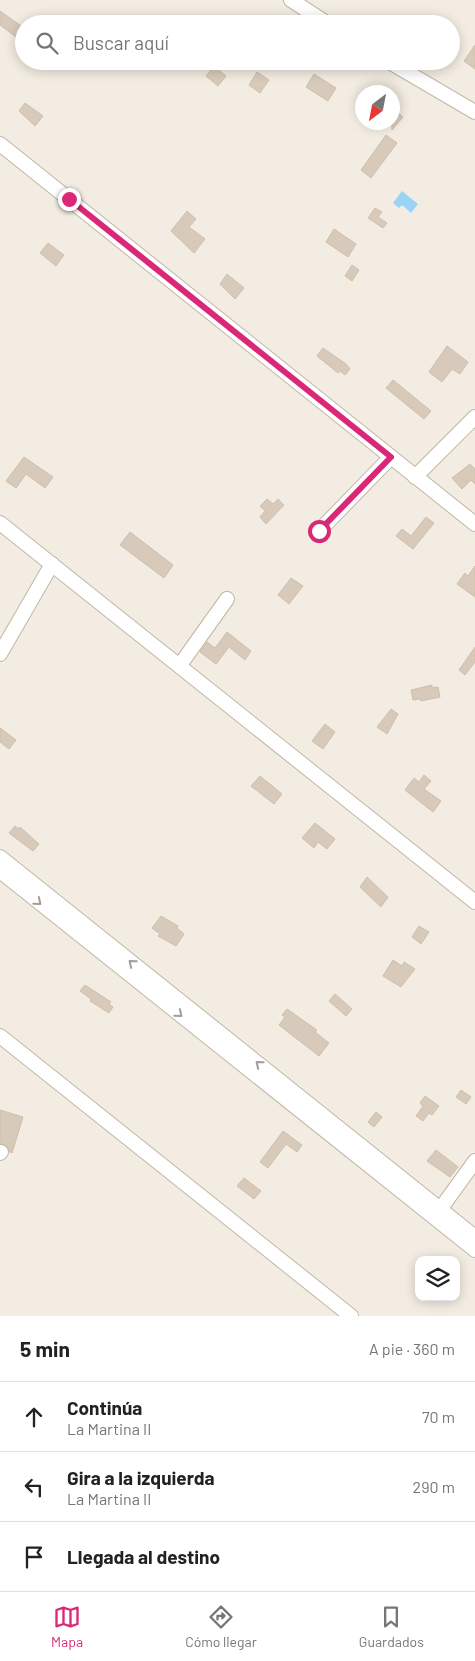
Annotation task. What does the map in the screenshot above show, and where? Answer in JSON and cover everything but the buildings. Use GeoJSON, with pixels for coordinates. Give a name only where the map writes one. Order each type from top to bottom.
{"type":"FeatureCollection","features":[{"type":"Feature","properties":{"kind":"street"},"geometry":{"type":"LineString","coordinates":[[291,0],[314,15]]}},
{"type":"Feature","properties":{"kind":"street"},"geometry":{"type":"LineString","coordinates":[[403,70],[475,112]]}},
{"type":"Feature","properties":{"kind":"street"},"geometry":{"type":"LineString","coordinates":[[0,144],[475,524]]}},
{"type":"Feature","properties":{"kind":"street"},"geometry":{"type":"LineString","coordinates":[[415,477],[475,417]]}},
{"type":"Feature","properties":{"kind":"street"},"geometry":{"type":"LineString","coordinates":[[319,531],[391,457]]}},
{"type":"Feature","properties":{"kind":"street"},"geometry":{"type":"LineString","coordinates":[[0,523],[475,902]]}},
{"type":"Feature","properties":{"kind":"street"},"geometry":{"type":"LineString","coordinates":[[0,654],[52,564]]}},
{"type":"Feature","properties":{"kind":"street"},"geometry":{"type":"LineString","coordinates":[[180,665],[227,599]]}},
{"type":"Feature","properties":{"kind":"street"},"geometry":{"type":"LineString","coordinates":[[0,857],[437,1213],[475,1250]]}},
{"type":"Feature","properties":{"kind":"street"},"geometry":{"type":"LineString","coordinates":[[0,871],[437,1213],[475,1237]]}},
{"type":"Feature","properties":{"kind":"street"},"geometry":{"type":"LineString","coordinates":[[0,1036],[351,1316]]}},
{"type":"Feature","properties":{"kind":"street"},"geometry":{"type":"LineString","coordinates":[[437,1213],[475,1161]]}},
{"type":"Feature","properties":{"kind":"water"},"geometry":{"type":"Polygon","coordinates":[[[402,191],[418,204],[411,213],[402,205],[399,208],[393,203],[402,191]]]}},
{"type":"Feature","properties":{"kind":"route"},"geometry":{"type":"LineString","coordinates":[[69,199],[391,457],[319,531]]}}]}
